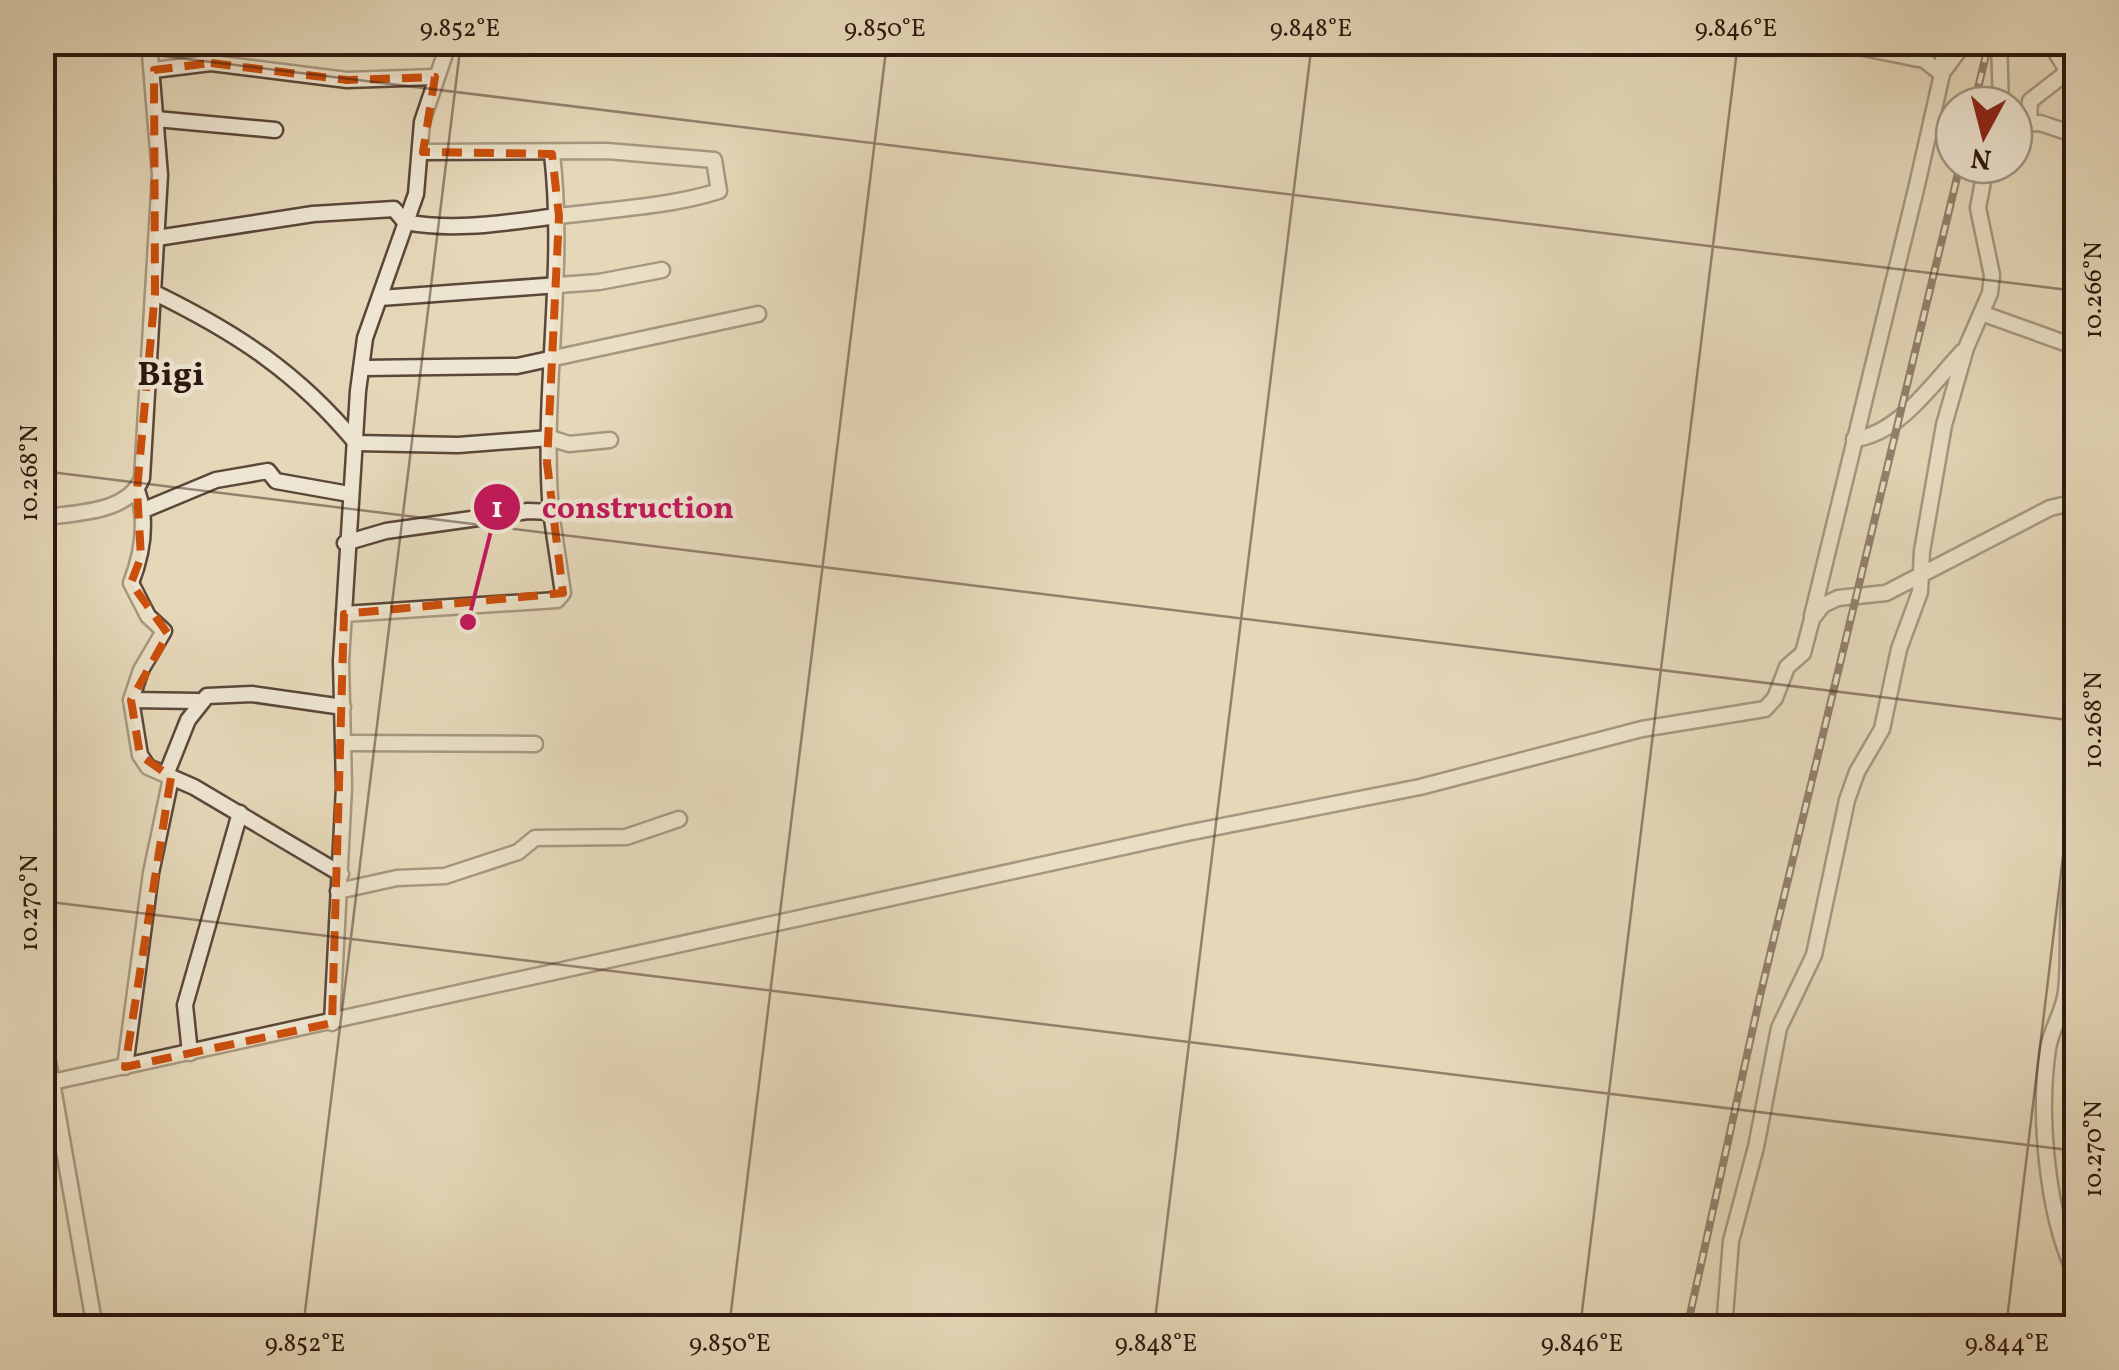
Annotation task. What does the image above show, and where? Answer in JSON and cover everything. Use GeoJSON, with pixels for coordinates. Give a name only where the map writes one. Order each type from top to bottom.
{"type":"FeatureCollection","features":[{"type":"Feature","properties":{"kind":"street"},"geometry":{"type":"LineString","coordinates":[[150,42],[160,175],[155,293],[137,490],[144,510],[141,557],[131,583],[148,616],[164,631],[141,670],[132,700],[140,755],[148,766],[240,813],[293,843],[313,862],[341,874]]}},
{"type":"Feature","properties":{"kind":"street"},"geometry":{"type":"LineString","coordinates":[[332,1023],[341,874],[346,542],[365,338],[416,194],[423,152],[422,122],[450,42]]}},
{"type":"Feature","properties":{"kind":"street"},"geometry":{"type":"LineString","coordinates":[[1834,42],[1918,59]]}},
{"type":"Feature","properties":{"kind":"street"},"geometry":{"type":"LineString","coordinates":[[1900,42],[1942,74]]}},
{"type":"Feature","properties":{"kind":"street"},"geometry":{"type":"LineString","coordinates":[[52,1082],[1169,837],[1420,788],[1642,728],[1765,709],[1775,698],[1787,667],[1803,653],[1942,74],[1944,42]]}},
{"type":"Feature","properties":{"kind":"street"},"geometry":{"type":"LineString","coordinates":[[1942,74],[1965,42]]}},
{"type":"Feature","properties":{"kind":"street"},"geometry":{"type":"LineString","coordinates":[[1998,42],[2000,85]]}},
{"type":"Feature","properties":{"kind":"street"},"geometry":{"type":"LineString","coordinates":[[2050,42],[2076,86]]}},
{"type":"Feature","properties":{"kind":"street"},"geometry":{"type":"LineString","coordinates":[[154,70],[171,72],[211,63],[347,80],[435,77]]}},
{"type":"Feature","properties":{"kind":"street"},"geometry":{"type":"LineString","coordinates":[[2034,98],[2066,72]]}},
{"type":"Feature","properties":{"kind":"street"},"geometry":{"type":"LineString","coordinates":[[156,119],[275,130]]}},
{"type":"Feature","properties":{"kind":"street"},"geometry":{"type":"LineString","coordinates":[[2034,126],[2076,135]]}},
{"type":"Feature","properties":{"kind":"street"},"geometry":{"type":"LineString","coordinates":[[157,238],[313,214],[394,208],[405,222],[442,229],[678,204],[720,191],[714,160],[607,151],[423,152]]}},
{"type":"Feature","properties":{"kind":"street"},"geometry":{"type":"LineString","coordinates":[[344,614],[557,600],[563,593],[551,512],[550,438],[560,216],[552,154]]}},
{"type":"Feature","properties":{"kind":"street"},"geometry":{"type":"LineString","coordinates":[[1724,1328],[1731,1241],[1756,1147],[1782,1016],[1814,955],[1847,800],[1857,772],[1882,729],[1898,649],[1924,573],[1922,551],[1944,425],[1966,348],[1984,314],[1992,275],[1978,208],[1982,185]]}},
{"type":"Feature","properties":{"kind":"street"},"geometry":{"type":"LineString","coordinates":[[380,298],[448,296],[557,282],[600,282],[662,270]]}},
{"type":"Feature","properties":{"kind":"street"},"geometry":{"type":"LineString","coordinates":[[155,293],[222,326],[301,384],[317,396],[356,443],[458,445],[550,438],[568,444],[610,440]]}},
{"type":"Feature","properties":{"kind":"street"},"geometry":{"type":"LineString","coordinates":[[363,368],[517,366],[758,314]]}},
{"type":"Feature","properties":{"kind":"street"},"geometry":{"type":"LineString","coordinates":[[1984,314],[2076,346]]}},
{"type":"Feature","properties":{"kind":"street"},"geometry":{"type":"LineString","coordinates":[[1854,439],[1869,438],[1907,410],[1966,348]]}},
{"type":"Feature","properties":{"kind":"street"},"geometry":{"type":"LineString","coordinates":[[144,510],[216,480],[268,471],[276,481],[349,494]]}},
{"type":"Feature","properties":{"kind":"street"},"geometry":{"type":"LineString","coordinates":[[42,518],[114,504],[137,490]]}},
{"type":"Feature","properties":{"kind":"street"},"geometry":{"type":"LineString","coordinates":[[1812,619],[1823,605],[1838,598],[1872,598],[2050,508],[2076,502]]}},
{"type":"Feature","properties":{"kind":"street"},"geometry":{"type":"LineString","coordinates":[[346,542],[455,521],[551,512]]}},
{"type":"Feature","properties":{"kind":"street"},"geometry":{"type":"LineString","coordinates":[[132,700],[198,701],[207,696],[252,694],[343,707]]}},
{"type":"Feature","properties":{"kind":"street"},"geometry":{"type":"LineString","coordinates":[[125,1067],[151,873],[169,776],[198,701]]}},
{"type":"Feature","properties":{"kind":"street"},"geometry":{"type":"LineString","coordinates":[[344,743],[535,744]]}},
{"type":"Feature","properties":{"kind":"street"},"geometry":{"type":"LineString","coordinates":[[190,1053],[185,1006],[240,813]]}},
{"type":"Feature","properties":{"kind":"street"},"geometry":{"type":"LineString","coordinates":[[338,891],[397,878],[445,876],[518,852],[535,838],[626,837],[679,819]]}},
{"type":"Feature","properties":{"kind":"street"},"geometry":{"type":"LineString","coordinates":[[2076,861],[2067,902],[2066,988],[2049,1043],[2044,1078],[2054,1212],[2061,1244],[2076,1275]]}},
{"type":"Feature","properties":{"kind":"street"},"geometry":{"type":"LineString","coordinates":[[42,1031],[95,1325],[54,1328]]}},
{"type":"Feature","properties":{"kind":"highlighted area"},"geometry":{"type":"Polygon","coordinates":[[[211,63],[347,80],[435,77],[423,152],[552,154],[559,216],[547,463],[563,593],[344,614],[332,1023],[125,1067],[171,777],[140,755],[131,700],[168,634],[131,583],[141,557],[137,490],[155,293],[154,70],[211,63]]]}},
{"type":"Feature","properties":{"kind":"railway"},"geometry":{"type":"LineString","coordinates":[[1979,85],[1989,42]]}},
{"type":"Feature","properties":{"kind":"railway"},"geometry":{"type":"LineString","coordinates":[[1687,1328],[1760,996],[1955,185]]}},
{"type":"Feature","properties":{"kind":"place","name":"construction"},"geometry":{"type":"Point","coordinates":[468,622]}},
{"type":"Feature","properties":{"kind":"district","name":"Bigi"},"geometry":{"type":"Point","coordinates":[171,376]}}]}
